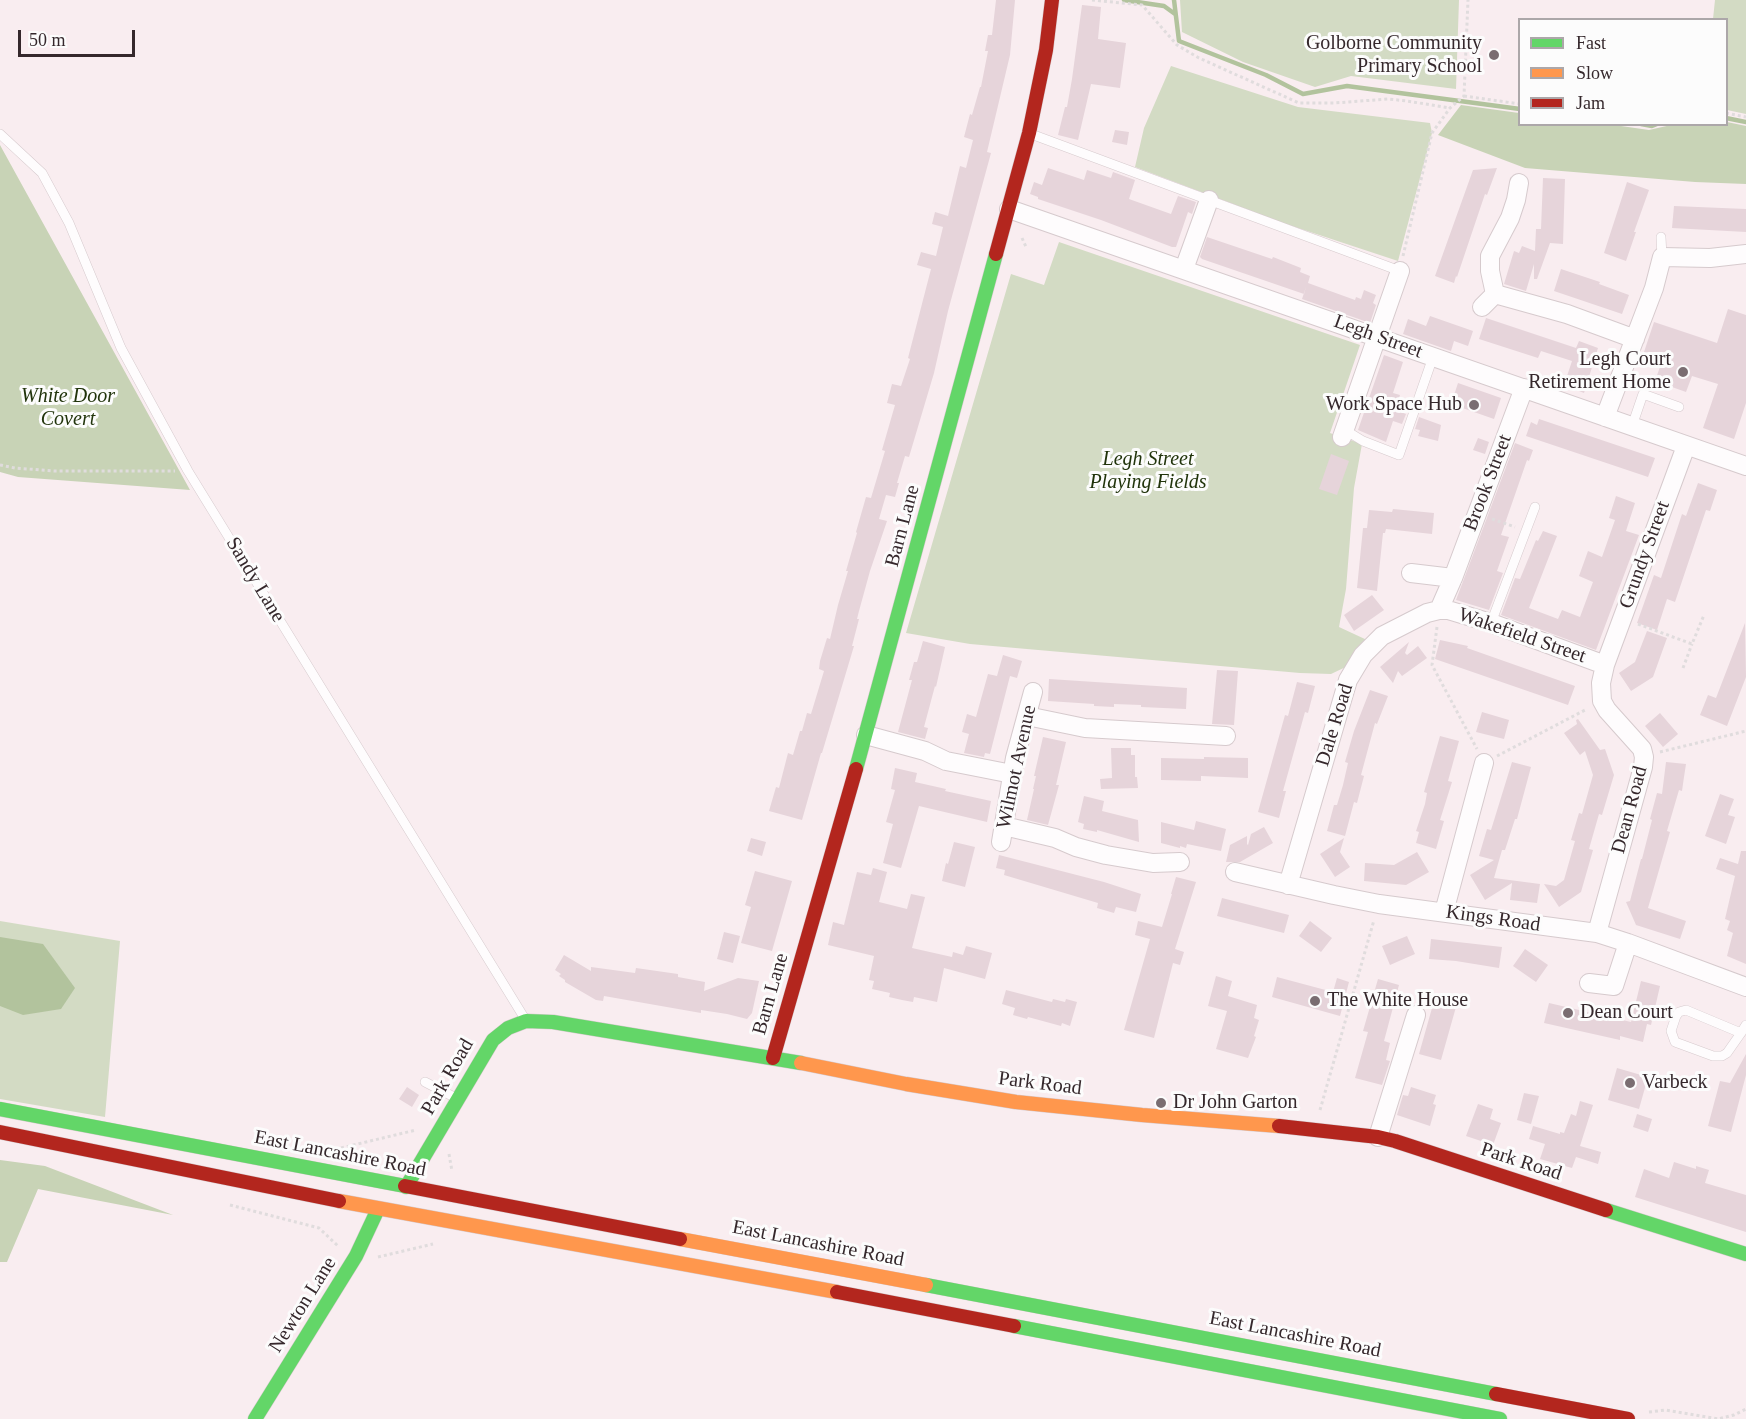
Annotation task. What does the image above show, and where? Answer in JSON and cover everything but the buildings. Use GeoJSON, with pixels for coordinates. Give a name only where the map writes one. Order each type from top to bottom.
{"type":"FeatureCollection","features":[{"type":"Feature","properties":{"kind":"main road","name":"Barn Lane"},"geometry":{"type":"LineString","coordinates":[[772,1058],[866,735],[1009,209],[1029,133],[1046,50],[1052,0]]}},
{"type":"Feature","properties":{"kind":"main road","name":"Park Road"},"geometry":{"type":"LineString","coordinates":[[406,1187],[493,1040],[508,1028],[526,1021],[553,1022],[772,1058],[906,1084],[1016,1102],[1314,1129],[1378,1137],[1746,1254]]}},
{"type":"Feature","properties":{"kind":"main road","name":"East Lancashire Road"},"geometry":{"type":"LineString","coordinates":[[0,1109],[1635,1417]]}},
{"type":"Feature","properties":{"kind":"main road"},"geometry":{"type":"LineString","coordinates":[[0,1132],[378,1209],[831,1291],[1500,1419]]}},
{"type":"Feature","properties":{"kind":"main road","name":"Newton Lane"},"geometry":{"type":"LineString","coordinates":[[255,1419],[356,1256],[378,1209]]}},
{"type":"Feature","properties":{"kind":"street"},"geometry":{"type":"LineString","coordinates":[[1495,294],[1490,256],[1514,209],[1519,183]]}},
{"type":"Feature","properties":{"kind":"street"},"geometry":{"type":"LineString","coordinates":[[1184,269],[1209,200]]}},
{"type":"Feature","properties":{"kind":"street","name":"Legh Street"},"geometry":{"type":"LineString","coordinates":[[1009,209],[1746,466]]}},
{"type":"Feature","properties":{"kind":"street"},"geometry":{"type":"LineString","coordinates":[[1605,417],[1654,288],[1662,257],[1710,258],[1746,254]]}},
{"type":"Feature","properties":{"kind":"street"},"geometry":{"type":"LineString","coordinates":[[1343,433],[1400,271]]}},
{"type":"Feature","properties":{"kind":"street"},"geometry":{"type":"LineString","coordinates":[[1482,307],[1495,294]]}},
{"type":"Feature","properties":{"kind":"street"},"geometry":{"type":"LineString","coordinates":[[1495,294],[1567,314],[1635,339]]}},
{"type":"Feature","properties":{"kind":"street","name":"Brook Street"},"geometry":{"type":"LineString","coordinates":[[1439,610],[1524,388]]}},
{"type":"Feature","properties":{"kind":"street","name":"Grundy Street"},"geometry":{"type":"LineString","coordinates":[[1605,665],[1686,446]]}},
{"type":"Feature","properties":{"kind":"street"},"geometry":{"type":"LineString","coordinates":[[1411,573],[1453,578]]}},
{"type":"Feature","properties":{"kind":"street","name":"Wakefield Street"},"geometry":{"type":"LineString","coordinates":[[1439,610],[1448,610],[1491,623],[1605,665]]}},
{"type":"Feature","properties":{"kind":"street","name":"Dale Road"},"geometry":{"type":"LineString","coordinates":[[1288,885],[1342,695],[1355,666],[1368,648],[1382,636],[1427,613],[1439,610]]}},
{"type":"Feature","properties":{"kind":"street"},"geometry":{"type":"LineString","coordinates":[[1602,701],[1601,683],[1605,665]]}},
{"type":"Feature","properties":{"kind":"street","name":"Wilmot Avenue"},"geometry":{"type":"LineString","coordinates":[[1033,692],[1012,774],[1003,834],[1055,838],[1076,847],[1154,871],[1180,862]]}},
{"type":"Feature","properties":{"kind":"street","name":"Dean Road"},"geometry":{"type":"LineString","coordinates":[[1597,933],[1644,757],[1642,749],[1613,718],[1602,701]]}},
{"type":"Feature","properties":{"kind":"street"},"geometry":{"type":"LineString","coordinates":[[1027,716],[1085,728],[1202,726],[1226,736]]}},
{"type":"Feature","properties":{"kind":"street"},"geometry":{"type":"LineString","coordinates":[[866,735],[925,751],[946,761],[1012,774]]}},
{"type":"Feature","properties":{"kind":"street"},"geometry":{"type":"LineString","coordinates":[[1444,912],[1484,763]]}},
{"type":"Feature","properties":{"kind":"street","name":"Kings Road"},"geometry":{"type":"LineString","coordinates":[[1235,872],[1379,904],[1597,933],[1746,987]]}},
{"type":"Feature","properties":{"kind":"street"},"geometry":{"type":"LineString","coordinates":[[1589,984],[1614,986],[1628,943]]}},
{"type":"Feature","properties":{"kind":"street"},"geometry":{"type":"LineString","coordinates":[[1378,1137],[1416,1015]]}},
{"type":"Feature","properties":{"kind":"lane"},"geometry":{"type":"LineString","coordinates":[[1029,133],[1177,186],[1400,271]]}},
{"type":"Feature","properties":{"kind":"lane","name":"Sandy Lane"},"geometry":{"type":"LineString","coordinates":[[0,134],[42,173],[69,223],[121,348],[188,471],[526,1021]]}},
{"type":"Feature","properties":{"kind":"lane"},"geometry":{"type":"LineString","coordinates":[[1661,237],[1662,257]]}},
{"type":"Feature","properties":{"kind":"lane"},"geometry":{"type":"LineString","coordinates":[[1343,433],[1399,455],[1433,357]]}},
{"type":"Feature","properties":{"kind":"lane"},"geometry":{"type":"LineString","coordinates":[[1632,426],[1643,394],[1679,407]]}},
{"type":"Feature","properties":{"kind":"lane"},"geometry":{"type":"LineString","coordinates":[[1491,623],[1535,507]]}},
{"type":"Feature","properties":{"kind":"lane"},"geometry":{"type":"LineString","coordinates":[[1686,1010],[1743,1029],[1727,1053],[1722,1056],[1713,1056],[1675,1042],[1671,1031],[1676,1016],[1679,1012],[1686,1010]]}},
{"type":"Feature","properties":{"kind":"lane"},"geometry":{"type":"LineString","coordinates":[[425,1082],[458,1100]]}},
{"type":"Feature","properties":{"kind":"path"},"geometry":{"type":"LineString","coordinates":[[1092,0],[1142,5],[1177,45],[1199,58],[1299,103],[1388,99],[1450,108]]}},
{"type":"Feature","properties":{"kind":"path"},"geometry":{"type":"LineString","coordinates":[[1400,271],[1432,133],[1450,108],[1464,96],[1468,0]]}},
{"type":"Feature","properties":{"kind":"path"},"geometry":{"type":"LineString","coordinates":[[1464,96],[1518,104]]}},
{"type":"Feature","properties":{"kind":"path"},"geometry":{"type":"LineString","coordinates":[[1728,113],[1746,117]]}},
{"type":"Feature","properties":{"kind":"path"},"geometry":{"type":"LineString","coordinates":[[0,465],[54,471],[188,471]]}},
{"type":"Feature","properties":{"kind":"path"},"geometry":{"type":"LineString","coordinates":[[1477,514],[1526,530]]}},
{"type":"Feature","properties":{"kind":"path"},"geometry":{"type":"LineString","coordinates":[[1439,610],[1432,665],[1484,763],[1602,701]]}},
{"type":"Feature","properties":{"kind":"path"},"geometry":{"type":"LineString","coordinates":[[1683,668],[1704,615]]}},
{"type":"Feature","properties":{"kind":"path"},"geometry":{"type":"LineString","coordinates":[[1622,618],[1692,644]]}},
{"type":"Feature","properties":{"kind":"path"},"geometry":{"type":"LineString","coordinates":[[1644,757],[1746,731]]}},
{"type":"Feature","properties":{"kind":"path"},"geometry":{"type":"LineString","coordinates":[[1314,1129],[1379,904]]}},
{"type":"Feature","properties":{"kind":"path"},"geometry":{"type":"LineString","coordinates":[[338,1149],[444,1123]]}},
{"type":"Feature","properties":{"kind":"path"},"geometry":{"type":"LineString","coordinates":[[220,1202],[319,1228],[341,1250],[356,1256]]}},
{"type":"Feature","properties":{"kind":"path"},"geometry":{"type":"LineString","coordinates":[[1635,1417],[1666,1410],[1718,1419],[1746,1409]]}},
{"type":"Feature","properties":{"kind":"green space"},"geometry":{"type":"Polygon","coordinates":[[[1180,0],[1459,0],[1456,89],[1351,76],[1315,87],[1243,62],[1182,32],[1180,0]]]}},
{"type":"Feature","properties":{"kind":"green space"},"geometry":{"type":"Polygon","coordinates":[[[1715,0],[1746,0],[1746,114],[1728,110],[1728,18],[1713,18],[1715,0]]]}},
{"type":"Feature","properties":{"kind":"green space"},"geometry":{"type":"Polygon","coordinates":[[[1171,66],[1298,107],[1430,123],[1432,133],[1398,261],[1286,224],[1135,167],[1144,128],[1171,66]]]}},
{"type":"Feature","properties":{"kind":"green space"},"geometry":{"type":"Polygon","coordinates":[[[1461,105],[1518,113],[1518,126],[1621,126],[1649,130],[1667,126],[1728,126],[1728,122],[1746,126],[1746,184],[1525,168],[1438,135],[1461,105]]]}},
{"type":"Feature","properties":{"kind":"green space","name":"White Door Covert"},"geometry":{"type":"Polygon","coordinates":[[[0,145],[190,490],[18,477],[0,472],[0,145]]]}},
{"type":"Feature","properties":{"kind":"green space","name":"Legh Street Playing Fields"},"geometry":{"type":"Polygon","coordinates":[[[1059,242],[1360,345],[1330,433],[1362,444],[1354,488],[1346,589],[1339,627],[1367,640],[1352,664],[1331,674],[1300,673],[970,644],[906,633],[1011,274],[1044,285],[1059,242]]]}},
{"type":"Feature","properties":{"kind":"green space"},"geometry":{"type":"Polygon","coordinates":[[[0,921],[120,941],[105,1117],[0,1099],[0,921]]]}},
{"type":"Feature","properties":{"kind":"green space"},"geometry":{"type":"Polygon","coordinates":[[[0,1160],[45,1166],[173,1215],[38,1189],[7,1262],[0,1262],[0,1160]]]}},
{"type":"Feature","properties":{"kind":"shaded area"},"geometry":{"type":"Polygon","coordinates":[[[0,937],[43,944],[75,988],[61,1009],[23,1015],[0,1006],[0,937]]]}},
{"type":"Feature","properties":{"kind":"waterway"},"geometry":{"type":"LineString","coordinates":[[1124,0],[1164,6],[1175,14]]}},
{"type":"Feature","properties":{"kind":"waterway"},"geometry":{"type":"LineString","coordinates":[[1174,0],[1179,41],[1266,75],[1303,94],[1347,86],[1518,109]]}},
{"type":"Feature","properties":{"kind":"waterway"},"geometry":{"type":"LineString","coordinates":[[1728,118],[1746,122]]}},
{"type":"Feature","properties":{"kind":"traffic: fast"},"geometry":{"type":"LineString","coordinates":[[856,769],[996,254]]}},
{"type":"Feature","properties":{"kind":"traffic: fast"},"geometry":{"type":"LineString","coordinates":[[406,1187],[493,1040],[508,1028],[526,1021],[553,1022],[801,1063]]}},
{"type":"Feature","properties":{"kind":"traffic: fast"},"geometry":{"type":"LineString","coordinates":[[0,1109],[405,1186]]}},
{"type":"Feature","properties":{"kind":"traffic: fast"},"geometry":{"type":"LineString","coordinates":[[255,1419],[356,1256],[378,1209]]}},
{"type":"Feature","properties":{"kind":"traffic: fast"},"geometry":{"type":"LineString","coordinates":[[1606,1210],[1746,1254]]}},
{"type":"Feature","properties":{"kind":"traffic: fast"},"geometry":{"type":"LineString","coordinates":[[926,1285],[1496,1394]]}},
{"type":"Feature","properties":{"kind":"traffic: fast"},"geometry":{"type":"LineString","coordinates":[[1014,1326],[1500,1419]]}},
{"type":"Feature","properties":{"kind":"traffic: slow"},"geometry":{"type":"LineString","coordinates":[[801,1063],[906,1084],[1016,1102],[1279,1126]]}},
{"type":"Feature","properties":{"kind":"traffic: slow"},"geometry":{"type":"LineString","coordinates":[[339,1201],[837,1292]]}},
{"type":"Feature","properties":{"kind":"traffic: slow"},"geometry":{"type":"LineString","coordinates":[[680,1239],[926,1285]]}},
{"type":"Feature","properties":{"kind":"traffic: jam"},"geometry":{"type":"LineString","coordinates":[[996,254],[1029,133],[1046,50],[1052,0]]}},
{"type":"Feature","properties":{"kind":"traffic: jam"},"geometry":{"type":"LineString","coordinates":[[773,1058],[856,769]]}},
{"type":"Feature","properties":{"kind":"traffic: jam"},"geometry":{"type":"LineString","coordinates":[[1279,1126],[1395,1141],[1606,1210]]}},
{"type":"Feature","properties":{"kind":"traffic: jam"},"geometry":{"type":"LineString","coordinates":[[0,1132],[339,1201]]}},
{"type":"Feature","properties":{"kind":"traffic: jam"},"geometry":{"type":"LineString","coordinates":[[405,1186],[680,1239]]}},
{"type":"Feature","properties":{"kind":"traffic: jam"},"geometry":{"type":"LineString","coordinates":[[837,1292],[1014,1326]]}},
{"type":"Feature","properties":{"kind":"traffic: jam"},"geometry":{"type":"LineString","coordinates":[[1496,1394],[1628,1419]]}},
{"type":"Feature","properties":{"kind":"place","name":"Golborne Community Primary School"},"geometry":{"type":"Point","coordinates":[1494,55]}},
{"type":"Feature","properties":{"kind":"place","name":"Legh Court Retirement Home"},"geometry":{"type":"Point","coordinates":[1683,372]}},
{"type":"Feature","properties":{"kind":"place","name":"Work Space Hub"},"geometry":{"type":"Point","coordinates":[1474,405]}},
{"type":"Feature","properties":{"kind":"place","name":"The White House"},"geometry":{"type":"Point","coordinates":[1315,1001]}},
{"type":"Feature","properties":{"kind":"place","name":"Dean Court"},"geometry":{"type":"Point","coordinates":[1568,1013]}},
{"type":"Feature","properties":{"kind":"place","name":"Varbeck"},"geometry":{"type":"Point","coordinates":[1630,1083]}},
{"type":"Feature","properties":{"kind":"place","name":"Dr John Garton"},"geometry":{"type":"Point","coordinates":[1161,1103]}}]}
